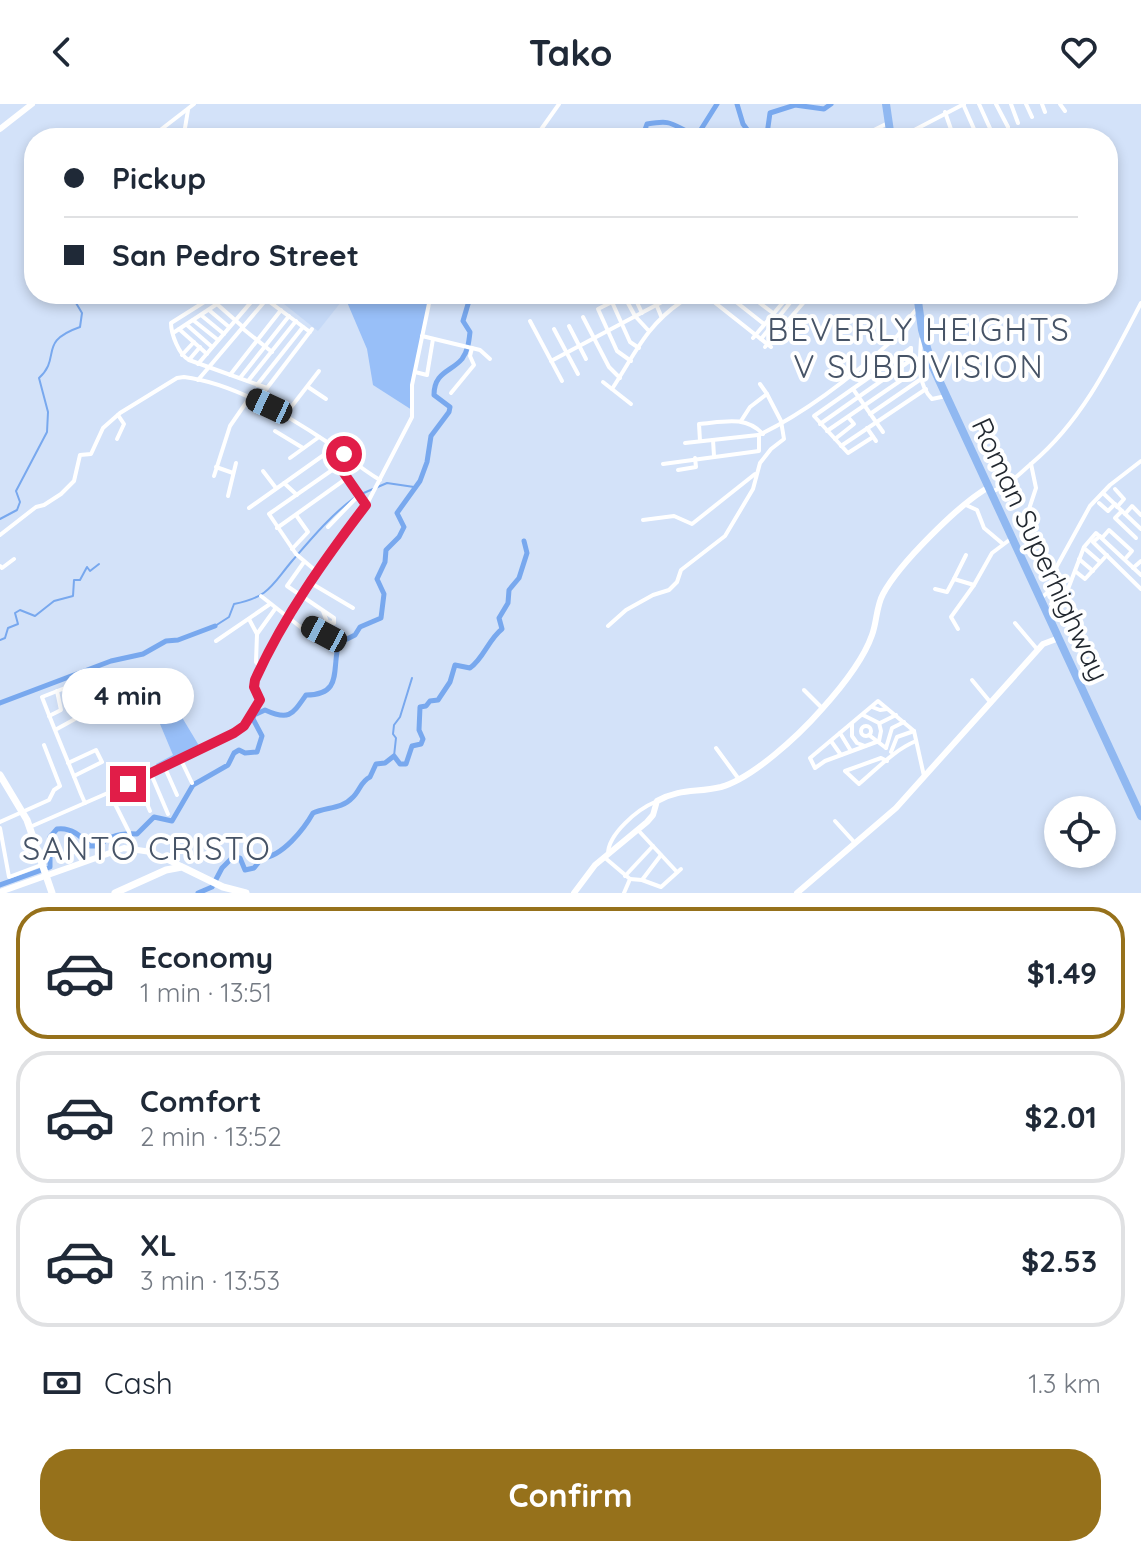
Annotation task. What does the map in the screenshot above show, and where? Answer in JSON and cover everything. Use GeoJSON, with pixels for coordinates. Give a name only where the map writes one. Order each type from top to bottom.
{"type":"FeatureCollection","features":[{"type":"Feature","properties":{"kind":"main road"},"geometry":{"type":"LineString","coordinates":[[886,104],[890,128]]}},
{"type":"Feature","properties":{"kind":"main road","name":"Roman Superhighway"},"geometry":{"type":"LineString","coordinates":[[919,304],[932,365],[1012,538],[1041,598],[1048,606],[1059,638],[1141,816]]}},
{"type":"Feature","properties":{"kind":"main road"},"geometry":{"type":"LineString","coordinates":[[0,775],[30,827],[52,893]]}},
{"type":"Feature","properties":{"kind":"main road"},"geometry":{"type":"LineString","coordinates":[[115,893],[166,870],[182,867],[215,883],[246,893]]}},
{"type":"Feature","properties":{"kind":"street"},"geometry":{"type":"LineString","coordinates":[[0,129],[32,104]]}},
{"type":"Feature","properties":{"kind":"street"},"geometry":{"type":"LineString","coordinates":[[164,128],[194,104]]}},
{"type":"Feature","properties":{"kind":"street"},"geometry":{"type":"LineString","coordinates":[[542,128],[559,104]]}},
{"type":"Feature","properties":{"kind":"street"},"geometry":{"type":"LineString","coordinates":[[919,128],[964,104],[974,128]]}},
{"type":"Feature","properties":{"kind":"street"},"geometry":{"type":"LineString","coordinates":[[979,104],[990,128]]}},
{"type":"Feature","properties":{"kind":"street"},"geometry":{"type":"LineString","coordinates":[[996,104],[1008,127]]}},
{"type":"Feature","properties":{"kind":"street"},"geometry":{"type":"LineString","coordinates":[[1011,104],[1018,123]]}},
{"type":"Feature","properties":{"kind":"street"},"geometry":{"type":"LineString","coordinates":[[1026,104],[1032,117]]}},
{"type":"Feature","properties":{"kind":"street"},"geometry":{"type":"LineString","coordinates":[[1042,104],[1045,112]]}},
{"type":"Feature","properties":{"kind":"street"},"geometry":{"type":"LineString","coordinates":[[1060,104],[1065,111]]}},
{"type":"Feature","properties":{"kind":"street"},"geometry":{"type":"LineString","coordinates":[[185,128],[188,110]]}},
{"type":"Feature","properties":{"kind":"street"},"geometry":{"type":"LineString","coordinates":[[945,112],[951,128]]}},
{"type":"Feature","properties":{"kind":"street"},"geometry":{"type":"LineString","coordinates":[[877,128],[889,122]]}},
{"type":"Feature","properties":{"kind":"street"},"geometry":{"type":"LineString","coordinates":[[606,855],[613,839],[634,813],[673,792],[719,788],[740,780],[822,709],[870,641],[879,604],[908,560],[964,504],[990,489],[1015,481],[1061,436],[1095,388],[1141,303]]}},
{"type":"Feature","properties":{"kind":"street"},"geometry":{"type":"LineString","coordinates":[[201,304],[171,323],[182,355],[265,390],[311,331],[273,304]]}},
{"type":"Feature","properties":{"kind":"street"},"geometry":{"type":"LineString","coordinates":[[173,333],[217,304],[286,363]]}},
{"type":"Feature","properties":{"kind":"street"},"geometry":{"type":"LineString","coordinates":[[198,364],[247,304]]}},
{"type":"Feature","properties":{"kind":"street"},"geometry":{"type":"LineString","coordinates":[[198,380],[263,304]]}},
{"type":"Feature","properties":{"kind":"street"},"geometry":{"type":"LineString","coordinates":[[30,827],[165,768],[244,726],[260,700],[254,685],[261,667],[316,571],[366,505],[412,417],[415,372],[429,304]]}},
{"type":"Feature","properties":{"kind":"street"},"geometry":{"type":"LineString","coordinates":[[608,304],[598,309],[617,351],[631,361]]}},
{"type":"Feature","properties":{"kind":"street"},"geometry":{"type":"LineString","coordinates":[[613,304],[630,342],[639,348]]}},
{"type":"Feature","properties":{"kind":"street"},"geometry":{"type":"LineString","coordinates":[[628,304],[648,330]]}},
{"type":"Feature","properties":{"kind":"street"},"geometry":{"type":"LineString","coordinates":[[638,304],[642,313]]}},
{"type":"Feature","properties":{"kind":"street"},"geometry":{"type":"LineString","coordinates":[[612,389],[648,330],[678,304]]}},
{"type":"Feature","properties":{"kind":"street"},"geometry":{"type":"LineString","coordinates":[[716,304],[768,346],[805,304]]}},
{"type":"Feature","properties":{"kind":"street"},"geometry":{"type":"LineString","coordinates":[[739,304],[764,324]]}},
{"type":"Feature","properties":{"kind":"street"},"geometry":{"type":"LineString","coordinates":[[761,304],[773,313]]}},
{"type":"Feature","properties":{"kind":"street"},"geometry":{"type":"LineString","coordinates":[[754,336],[781,304]]}},
{"type":"Feature","properties":{"kind":"street"},"geometry":{"type":"LineString","coordinates":[[761,339],[789,304]]}},
{"type":"Feature","properties":{"kind":"street"},"geometry":{"type":"LineString","coordinates":[[551,361],[657,305],[661,316]]}},
{"type":"Feature","properties":{"kind":"street"},"geometry":{"type":"LineString","coordinates":[[685,443],[761,434],[816,401],[870,362],[897,337],[906,320],[919,307]]}},
{"type":"Feature","properties":{"kind":"street"},"geometry":{"type":"LineString","coordinates":[[209,310],[229,327]]}},
{"type":"Feature","properties":{"kind":"street"},"geometry":{"type":"LineString","coordinates":[[230,375],[281,310]]}},
{"type":"Feature","properties":{"kind":"street"},"geometry":{"type":"LineString","coordinates":[[201,315],[224,334]]}},
{"type":"Feature","properties":{"kind":"street"},"geometry":{"type":"LineString","coordinates":[[240,378],[289,316]]}},
{"type":"Feature","properties":{"kind":"street"},"geometry":{"type":"LineString","coordinates":[[583,317],[609,367],[620,378]]}},
{"type":"Feature","properties":{"kind":"street"},"geometry":{"type":"LineString","coordinates":[[193,320],[218,340]]}},
{"type":"Feature","properties":{"kind":"street"},"geometry":{"type":"LineString","coordinates":[[248,381],[296,321]]}},
{"type":"Feature","properties":{"kind":"street"},"geometry":{"type":"LineString","coordinates":[[530,321],[562,381]]}},
{"type":"Feature","properties":{"kind":"street"},"geometry":{"type":"LineString","coordinates":[[186,324],[212,347]]}},
{"type":"Feature","properties":{"kind":"street"},"geometry":{"type":"LineString","coordinates":[[569,326],[586,359]]}},
{"type":"Feature","properties":{"kind":"street"},"geometry":{"type":"LineString","coordinates":[[257,385],[303,327]]}},
{"type":"Feature","properties":{"kind":"street"},"geometry":{"type":"LineString","coordinates":[[179,329],[207,354]]}},
{"type":"Feature","properties":{"kind":"street"},"geometry":{"type":"LineString","coordinates":[[554,329],[578,374]]}},
{"type":"Feature","properties":{"kind":"street"},"geometry":{"type":"LineString","coordinates":[[922,330],[919,368],[922,379],[932,399],[947,399]]}},
{"type":"Feature","properties":{"kind":"street"},"geometry":{"type":"LineString","coordinates":[[178,346],[187,336]]}},
{"type":"Feature","properties":{"kind":"street"},"geometry":{"type":"LineString","coordinates":[[422,336],[480,350],[490,359]]}},
{"type":"Feature","properties":{"kind":"street"},"geometry":{"type":"LineString","coordinates":[[415,372],[427,375],[433,339]]}},
{"type":"Feature","properties":{"kind":"street"},"geometry":{"type":"LineString","coordinates":[[182,355],[194,342]]}},
{"type":"Feature","properties":{"kind":"street"},"geometry":{"type":"LineString","coordinates":[[189,360],[200,347]]}},
{"type":"Feature","properties":{"kind":"street"},"geometry":{"type":"LineString","coordinates":[[451,393],[474,365],[468,347]]}},
{"type":"Feature","properties":{"kind":"street"},"geometry":{"type":"LineString","coordinates":[[820,424],[911,360],[911,348],[814,416],[820,424],[848,453],[875,439],[867,428]]}},
{"type":"Feature","properties":{"kind":"street"},"geometry":{"type":"LineString","coordinates":[[890,363],[901,380]]}},
{"type":"Feature","properties":{"kind":"street"},"geometry":{"type":"LineString","coordinates":[[827,431],[919,368]]}},
{"type":"Feature","properties":{"kind":"street"},"geometry":{"type":"LineString","coordinates":[[285,415],[319,371]]}},
{"type":"Feature","properties":{"kind":"street"},"geometry":{"type":"LineString","coordinates":[[0,535],[36,507],[61,494],[74,481],[80,455],[91,454],[103,428],[177,378],[188,377],[250,397],[285,415],[380,480]]}},
{"type":"Feature","properties":{"kind":"street"},"geometry":{"type":"LineString","coordinates":[[870,414],[922,379]]}},
{"type":"Feature","properties":{"kind":"street"},"geometry":{"type":"LineString","coordinates":[[603,382],[631,404]]}},
{"type":"Feature","properties":{"kind":"street"},"geometry":{"type":"LineString","coordinates":[[608,626],[626,610],[669,590],[677,582],[681,570],[729,532],[753,489],[764,458],[784,440],[781,421],[760,384]]}},
{"type":"Feature","properties":{"kind":"street"},"geometry":{"type":"LineString","coordinates":[[307,387],[326,399]]}},
{"type":"Feature","properties":{"kind":"street"},"geometry":{"type":"LineString","coordinates":[[853,389],[883,432]]}},
{"type":"Feature","properties":{"kind":"street"},"geometry":{"type":"LineString","coordinates":[[841,446],[926,389]]}},
{"type":"Feature","properties":{"kind":"street"},"geometry":{"type":"LineString","coordinates":[[741,421],[750,407],[767,394]]}},
{"type":"Feature","properties":{"kind":"street"},"geometry":{"type":"LineString","coordinates":[[214,476],[230,426],[250,397]]}},
{"type":"Feature","properties":{"kind":"street"},"geometry":{"type":"LineString","coordinates":[[117,439],[124,424],[118,415]]}},
{"type":"Feature","properties":{"kind":"street"},"geometry":{"type":"LineString","coordinates":[[835,439],[854,424],[848,417]]}},
{"type":"Feature","properties":{"kind":"street"},"geometry":{"type":"LineString","coordinates":[[663,464],[759,451],[761,434],[754,424],[741,421],[699,424],[700,441]]}},
{"type":"Feature","properties":{"kind":"street"},"geometry":{"type":"LineString","coordinates":[[275,431],[303,448]]}},
{"type":"Feature","properties":{"kind":"street"},"geometry":{"type":"LineString","coordinates":[[290,458],[319,437]]}},
{"type":"Feature","properties":{"kind":"street"},"geometry":{"type":"LineString","coordinates":[[713,440],[714,456]]}},
{"type":"Feature","properties":{"kind":"street"},"geometry":{"type":"LineString","coordinates":[[249,508],[335,447]]}},
{"type":"Feature","properties":{"kind":"street"},"geometry":{"type":"LineString","coordinates":[[678,470],[696,467],[695,458]]}},
{"type":"Feature","properties":{"kind":"street"},"geometry":{"type":"LineString","coordinates":[[316,571],[292,549],[269,514],[348,459]]}},
{"type":"Feature","properties":{"kind":"street"},"geometry":{"type":"LineString","coordinates":[[1041,598],[1047,593],[1082,519],[1103,493],[1141,461]]}},
{"type":"Feature","properties":{"kind":"street"},"geometry":{"type":"LineString","coordinates":[[228,496],[236,463]]}},
{"type":"Feature","properties":{"kind":"street"},"geometry":{"type":"LineString","coordinates":[[1027,515],[1036,488],[1031,464]]}},
{"type":"Feature","properties":{"kind":"street"},"geometry":{"type":"LineString","coordinates":[[339,466],[366,505]]}},
{"type":"Feature","properties":{"kind":"street"},"geometry":{"type":"LineString","coordinates":[[216,467],[233,473]]}},
{"type":"Feature","properties":{"kind":"street"},"geometry":{"type":"LineString","coordinates":[[263,471],[276,489]]}},
{"type":"Feature","properties":{"kind":"street"},"geometry":{"type":"LineString","coordinates":[[643,520],[674,516],[692,524],[757,472]]}},
{"type":"Feature","properties":{"kind":"street"},"geometry":{"type":"LineString","coordinates":[[277,528],[347,478]]}},
{"type":"Feature","properties":{"kind":"street"},"geometry":{"type":"LineString","coordinates":[[284,483],[297,495]]}},
{"type":"Feature","properties":{"kind":"street"},"geometry":{"type":"LineString","coordinates":[[1115,489],[1124,499],[1115,518],[1136,538]]}},
{"type":"Feature","properties":{"kind":"street"},"geometry":{"type":"LineString","coordinates":[[1103,493],[1141,529]]}},
{"type":"Feature","properties":{"kind":"street"},"geometry":{"type":"LineString","coordinates":[[328,527],[359,495]]}},
{"type":"Feature","properties":{"kind":"street"},"geometry":{"type":"LineString","coordinates":[[1099,503],[1108,511],[1132,506],[1141,515]]}},
{"type":"Feature","properties":{"kind":"street"},"geometry":{"type":"LineString","coordinates":[[964,504],[977,510],[984,528],[1003,544]]}},
{"type":"Feature","properties":{"kind":"street"},"geometry":{"type":"LineString","coordinates":[[292,549],[308,532],[296,515]]}},
{"type":"Feature","properties":{"kind":"street"},"geometry":{"type":"LineString","coordinates":[[1048,606],[1068,589],[1084,547],[1109,530],[1132,551],[1129,563],[1121,571]]}},
{"type":"Feature","properties":{"kind":"street"},"geometry":{"type":"LineString","coordinates":[[1099,535],[1093,542],[1141,589]]}},
{"type":"Feature","properties":{"kind":"street"},"geometry":{"type":"LineString","coordinates":[[1099,535],[1141,575]]}},
{"type":"Feature","properties":{"kind":"street"},"geometry":{"type":"LineString","coordinates":[[958,629],[951,617],[992,553],[1012,538]]}},
{"type":"Feature","properties":{"kind":"street"},"geometry":{"type":"LineString","coordinates":[[1084,547],[1100,562]]}},
{"type":"Feature","properties":{"kind":"street"},"geometry":{"type":"LineString","coordinates":[[935,589],[947,592],[966,555]]}},
{"type":"Feature","properties":{"kind":"street"},"geometry":{"type":"LineString","coordinates":[[1075,571],[1085,579],[1107,555]]}},
{"type":"Feature","properties":{"kind":"street"},"geometry":{"type":"LineString","coordinates":[[0,566],[2,568],[14,559]]}},
{"type":"Feature","properties":{"kind":"street"},"geometry":{"type":"LineString","coordinates":[[1079,559],[1093,571]]}},
{"type":"Feature","properties":{"kind":"street"},"geometry":{"type":"LineString","coordinates":[[1129,563],[1141,561]]}},
{"type":"Feature","properties":{"kind":"street"},"geometry":{"type":"LineString","coordinates":[[304,562],[287,584],[300,597],[323,611]]}},
{"type":"Feature","properties":{"kind":"street"},"geometry":{"type":"LineString","coordinates":[[954,579],[974,585]]}},
{"type":"Feature","properties":{"kind":"street"},"geometry":{"type":"LineString","coordinates":[[309,582],[353,608]]}},
{"type":"Feature","properties":{"kind":"street"},"geometry":{"type":"LineString","coordinates":[[261,596],[288,620],[303,629],[306,625],[323,637]]}},
{"type":"Feature","properties":{"kind":"street"},"geometry":{"type":"LineString","coordinates":[[216,641],[270,604]]}},
{"type":"Feature","properties":{"kind":"street"},"geometry":{"type":"LineString","coordinates":[[257,634],[275,609]]}},
{"type":"Feature","properties":{"kind":"street"},"geometry":{"type":"LineString","coordinates":[[249,619],[257,634],[256,662],[261,667]]}},
{"type":"Feature","properties":{"kind":"street"},"geometry":{"type":"LineString","coordinates":[[1015,623],[1037,649]]}},
{"type":"Feature","properties":{"kind":"street"},"geometry":{"type":"LineString","coordinates":[[218,628],[225,635]]}},
{"type":"Feature","properties":{"kind":"street"},"geometry":{"type":"LineString","coordinates":[[797,893],[856,844],[925,778],[1037,649],[1047,641],[1059,638]]}},
{"type":"Feature","properties":{"kind":"street"},"geometry":{"type":"LineString","coordinates":[[972,680],[991,703]]}},
{"type":"Feature","properties":{"kind":"street"},"geometry":{"type":"LineString","coordinates":[[55,730],[75,719],[70,686],[42,697],[49,716],[85,804]]}},
{"type":"Feature","properties":{"kind":"street"},"geometry":{"type":"LineString","coordinates":[[804,690],[822,709]]}},
{"type":"Feature","properties":{"kind":"street"},"geometry":{"type":"LineString","coordinates":[[49,716],[61,710],[57,691]]}},
{"type":"Feature","properties":{"kind":"street"},"geometry":{"type":"LineString","coordinates":[[879,741],[825,761],[816,768],[809,759],[878,701],[914,731],[925,778]]}},
{"type":"Feature","properties":{"kind":"street"},"geometry":{"type":"LineString","coordinates":[[863,715],[879,723],[879,741]]}},
{"type":"Feature","properties":{"kind":"street"},"geometry":{"type":"LineString","coordinates":[[879,723],[896,715]]}},
{"type":"Feature","properties":{"kind":"street"},"geometry":{"type":"LineString","coordinates":[[891,751],[892,728],[904,722]]}},
{"type":"Feature","properties":{"kind":"street"},"geometry":{"type":"LineString","coordinates":[[853,723],[861,728],[869,727],[869,735],[891,751]]}},
{"type":"Feature","properties":{"kind":"street"},"geometry":{"type":"LineString","coordinates":[[853,723],[854,740],[866,746]]}},
{"type":"Feature","properties":{"kind":"street"},"geometry":{"type":"LineString","coordinates":[[887,761],[881,758],[845,771],[859,784],[887,761],[897,737],[914,731]]}},
{"type":"Feature","properties":{"kind":"street"},"geometry":{"type":"LineString","coordinates":[[840,733],[851,751]]}},
{"type":"Feature","properties":{"kind":"street"},"geometry":{"type":"LineString","coordinates":[[831,740],[841,755]]}},
{"type":"Feature","properties":{"kind":"street"},"geometry":{"type":"LineString","coordinates":[[891,751],[916,741]]}},
{"type":"Feature","properties":{"kind":"street"},"geometry":{"type":"LineString","coordinates":[[0,822],[51,799],[54,790],[60,786],[44,745]]}},
{"type":"Feature","properties":{"kind":"street"},"geometry":{"type":"LineString","coordinates":[[716,748],[740,780]]}},
{"type":"Feature","properties":{"kind":"street"},"geometry":{"type":"LineString","coordinates":[[68,763],[96,750],[102,762],[74,776]]}},
{"type":"Feature","properties":{"kind":"street"},"geometry":{"type":"LineString","coordinates":[[181,760],[192,783]]}},
{"type":"Feature","properties":{"kind":"street"},"geometry":{"type":"LineString","coordinates":[[165,768],[177,795]]}},
{"type":"Feature","properties":{"kind":"street"},"geometry":{"type":"LineString","coordinates":[[151,774],[168,814]]}},
{"type":"Feature","properties":{"kind":"street"},"geometry":{"type":"LineString","coordinates":[[137,780],[150,811]]}},
{"type":"Feature","properties":{"kind":"street"},"geometry":{"type":"LineString","coordinates":[[128,784],[135,802]]}},
{"type":"Feature","properties":{"kind":"street"},"geometry":{"type":"LineString","coordinates":[[109,792],[130,834],[133,848]]}},
{"type":"Feature","properties":{"kind":"street"},"geometry":{"type":"LineString","coordinates":[[574,893],[606,855],[653,815],[657,801]]}},
{"type":"Feature","properties":{"kind":"street"},"geometry":{"type":"LineString","coordinates":[[835,821],[856,844]]}},
{"type":"Feature","properties":{"kind":"street"},"geometry":{"type":"LineString","coordinates":[[0,828],[9,877],[133,848],[151,852],[182,867]]}},
{"type":"Feature","properties":{"kind":"street"},"geometry":{"type":"LineString","coordinates":[[606,855],[628,878],[661,887],[679,870],[638,830]]}},
{"type":"Feature","properties":{"kind":"street"},"geometry":{"type":"LineString","coordinates":[[624,893],[628,878],[653,846]]}},
{"type":"Feature","properties":{"kind":"street"},"geometry":{"type":"LineString","coordinates":[[642,880],[661,855]]}},
{"type":"Feature","properties":{"kind":"street"},"geometry":{"type":"LineString","coordinates":[[0,869],[7,867]]}},
{"type":"Feature","properties":{"kind":"street"},"geometry":{"type":"LineString","coordinates":[[0,892],[43,871]]}},
{"type":"Feature","properties":{"kind":"shaded area"},"geometry":{"type":"Polygon","coordinates":[[[284,304],[339,304],[318,331],[284,304]]]}},
{"type":"Feature","properties":{"kind":"shaded area"},"geometry":{"type":"Polygon","coordinates":[[[348,304],[431,304],[411,386],[412,410],[373,385],[367,349],[348,304]]]}},
{"type":"Feature","properties":{"kind":"shaded area"},"geometry":{"type":"Polygon","coordinates":[[[180,714],[201,749],[159,770],[156,764],[173,755],[160,724],[180,714]]]}},
{"type":"Feature","properties":{"kind":"waterway"},"geometry":{"type":"LineString","coordinates":[[702,128],[717,104]]}},
{"type":"Feature","properties":{"kind":"waterway"},"geometry":{"type":"LineString","coordinates":[[737,104],[746,128]]}},
{"type":"Feature","properties":{"kind":"waterway"},"geometry":{"type":"LineString","coordinates":[[768,128],[770,113],[795,105],[824,109],[831,104]]}},
{"type":"Feature","properties":{"kind":"waterway"},"geometry":{"type":"LineString","coordinates":[[646,128],[647,124],[661,122],[680,128]]}},
{"type":"Feature","properties":{"kind":"waterway"},"geometry":{"type":"LineString","coordinates":[[0,519],[17,510],[20,502],[16,491],[47,432],[48,412],[39,378],[46,370],[54,344],[80,327],[82,313],[77,304]]}},
{"type":"Feature","properties":{"kind":"waterway"},"geometry":{"type":"LineString","coordinates":[[0,885],[50,867],[50,837],[57,829],[71,831],[90,846],[99,846],[116,836],[137,834],[154,817],[172,821],[193,785],[228,765],[239,750],[257,752],[262,736],[254,715],[265,710],[280,715],[289,714],[306,695],[318,694],[331,685],[339,643],[355,635],[360,627],[381,618],[384,594],[377,579],[385,562],[386,550],[404,527],[397,513],[420,481],[431,436],[449,412],[450,407],[434,395],[435,387],[440,377],[466,353],[470,332],[463,321],[468,304]]}},
{"type":"Feature","properties":{"kind":"waterway"},"geometry":{"type":"LineString","coordinates":[[359,495],[387,483],[414,487]]}},
{"type":"Feature","properties":{"kind":"waterway"},"geometry":{"type":"LineString","coordinates":[[215,626],[229,617],[234,604],[255,598],[268,589],[337,512],[354,498]]}},
{"type":"Feature","properties":{"kind":"waterway"},"geometry":{"type":"LineString","coordinates":[[198,893],[212,887],[222,868],[232,858],[240,858],[245,870],[254,868],[262,858],[285,848],[313,813],[348,802],[370,777],[376,764],[385,763],[394,756],[400,764],[406,764],[412,746],[421,744],[423,739],[419,730],[420,707],[438,700],[450,682],[455,665],[470,668],[502,629],[499,618],[508,603],[509,590],[519,578],[527,553],[524,541]]}},
{"type":"Feature","properties":{"kind":"waterway"},"geometry":{"type":"LineString","coordinates":[[0,640],[5,638],[8,628],[18,624],[15,613],[20,610],[35,616],[54,601],[73,596],[74,580],[80,580],[87,567],[90,571],[99,564]]}},
{"type":"Feature","properties":{"kind":"waterway"},"geometry":{"type":"LineString","coordinates":[[0,703],[215,626]]}},
{"type":"Feature","properties":{"kind":"waterway"},"geometry":{"type":"LineString","coordinates":[[394,756],[394,725],[400,717],[412,678]]}},
{"type":"Feature","properties":{"kind":"district","name":"BEVERLY HEIGHTS V SUBDIVISION"},"geometry":{"type":"Point","coordinates":[919,348]}},
{"type":"Feature","properties":{"kind":"district","name":"SANTO CRISTO"},"geometry":{"type":"Point","coordinates":[147,848]}},
{"type":"Feature","properties":{"kind":"route"},"geometry":{"type":"LineString","coordinates":[[128,784],[180,761],[234,733],[246,723],[260,700],[254,687],[261,667],[316,571],[366,505],[339,466],[348,459],[344,454]]}}]}
